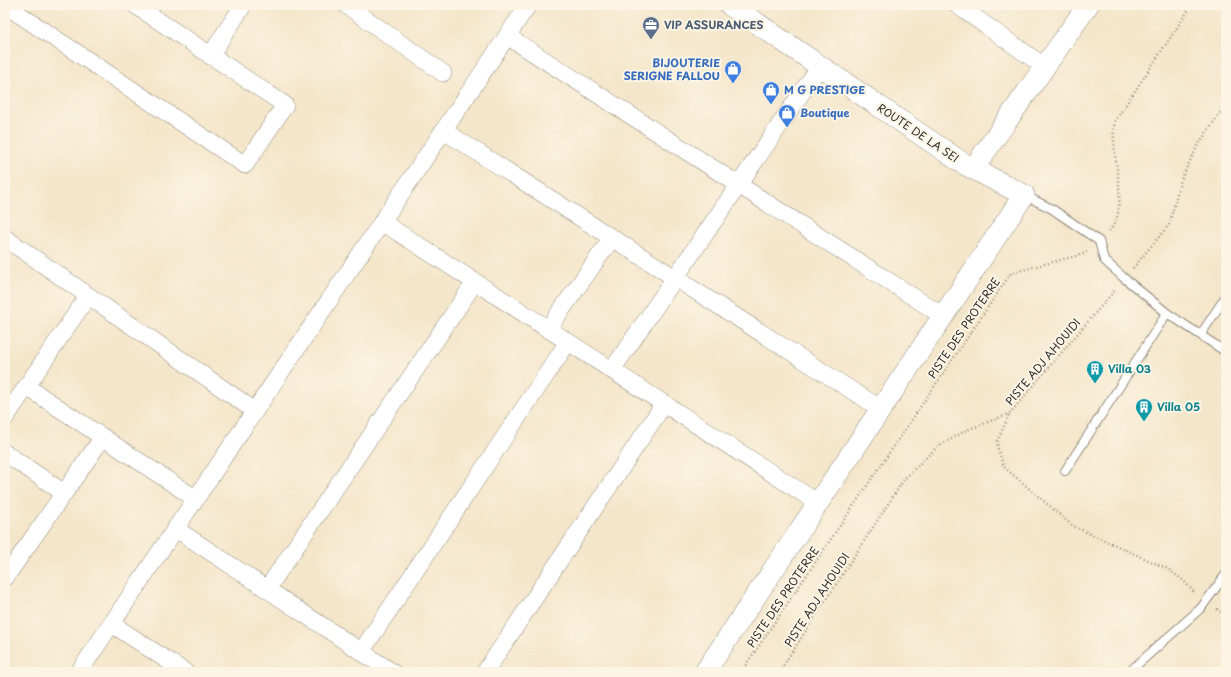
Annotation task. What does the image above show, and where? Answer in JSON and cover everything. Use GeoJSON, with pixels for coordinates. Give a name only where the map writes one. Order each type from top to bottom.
{"type":"FeatureCollection","features":[{"type":"Feature","properties":{"kind":"street"},"geometry":{"type":"LineString","coordinates":[[8,8],[245,165],[285,105],[135,5]]}},
{"type":"Feature","properties":{"kind":"street"},"geometry":{"type":"LineString","coordinates":[[346,5],[443,73]]}},
{"type":"Feature","properties":{"kind":"street"},"geometry":{"type":"LineString","coordinates":[[79,672],[528,5]]}},
{"type":"Feature","properties":{"kind":"street","name":"ROUTE DE LA SEI"},"geometry":{"type":"LineString","coordinates":[[730,5],[973,169],[1024,195]]}},
{"type":"Feature","properties":{"kind":"street"},"geometry":{"type":"LineString","coordinates":[[957,5],[1045,67]]}},
{"type":"Feature","properties":{"kind":"street"},"geometry":{"type":"LineString","coordinates":[[973,169],[1088,5]]}},
{"type":"Feature","properties":{"kind":"street"},"geometry":{"type":"LineString","coordinates":[[210,56],[242,7]]}},
{"type":"Feature","properties":{"kind":"street"},"geometry":{"type":"LineString","coordinates":[[508,36],[943,316]]}},
{"type":"Feature","properties":{"kind":"street"},"geometry":{"type":"LineString","coordinates":[[612,370],[820,66]]}},
{"type":"Feature","properties":{"kind":"street"},"geometry":{"type":"LineString","coordinates":[[444,131],[881,409]]}},
{"type":"Feature","properties":{"kind":"street"},"geometry":{"type":"LineString","coordinates":[[706,672],[1024,195]]}},
{"type":"Feature","properties":{"kind":"street"},"geometry":{"type":"LineString","coordinates":[[382,222],[818,503]]}},
{"type":"Feature","properties":{"kind":"street"},"geometry":{"type":"LineString","coordinates":[[5,238],[255,411]]}},
{"type":"Feature","properties":{"kind":"street"},"geometry":{"type":"LineString","coordinates":[[548,329],[612,238]]}},
{"type":"Feature","properties":{"kind":"street"},"geometry":{"type":"LineString","coordinates":[[267,589],[476,282]]}},
{"type":"Feature","properties":{"kind":"street"},"geometry":{"type":"LineString","coordinates":[[5,418],[88,296]]}},
{"type":"Feature","properties":{"kind":"street"},"geometry":{"type":"LineString","coordinates":[[361,652],[568,342]]}},
{"type":"Feature","properties":{"kind":"street"},"geometry":{"type":"LineString","coordinates":[[27,387],[196,499]]}},
{"type":"Feature","properties":{"kind":"street"},"geometry":{"type":"LineString","coordinates":[[485,672],[664,404]]}},
{"type":"Feature","properties":{"kind":"street"},"geometry":{"type":"LineString","coordinates":[[5,578],[103,437]]}},
{"type":"Feature","properties":{"kind":"street"},"geometry":{"type":"LineString","coordinates":[[5,453],[64,493]]}},
{"type":"Feature","properties":{"kind":"street"},"geometry":{"type":"LineString","coordinates":[[176,529],[392,672]]}},
{"type":"Feature","properties":{"kind":"street"},"geometry":{"type":"LineString","coordinates":[[112,624],[185,672]]}},
{"type":"Feature","properties":{"kind":"lane","name":"ROUTE DE LA SEI"},"geometry":{"type":"LineString","coordinates":[[1024,195],[1052,209],[1099,241]]}},
{"type":"Feature","properties":{"kind":"lane"},"geometry":{"type":"LineString","coordinates":[[1099,241],[1104,260],[1124,278],[1167,313],[1201,334],[1226,352]]}},
{"type":"Feature","properties":{"kind":"lane"},"geometry":{"type":"LineString","coordinates":[[1201,334],[1226,296]]}},
{"type":"Feature","properties":{"kind":"lane"},"geometry":{"type":"LineString","coordinates":[[1065,472],[1167,313]]}},
{"type":"Feature","properties":{"kind":"lane"},"geometry":{"type":"LineString","coordinates":[[1129,672],[1201,608],[1226,574]]}},
{"type":"Feature","properties":{"kind":"path","name":"PISTE DES PROTERRE"},"geometry":{"type":"LineString","coordinates":[[741,672],[1012,273],[1083,254],[1114,226],[1118,208],[1118,178],[1114,140],[1114,121],[1192,5]]}},
{"type":"Feature","properties":{"kind":"path","name":"PISTE ADJ AHOUIDI"},"geometry":{"type":"LineString","coordinates":[[779,672],[905,478],[937,447],[967,430],[1009,414],[1169,225],[1181,179],[1198,145],[1226,104]]}},
{"type":"Feature","properties":{"kind":"path"},"geometry":{"type":"LineString","coordinates":[[1009,414],[998,442],[998,449],[1004,467],[1073,526],[1168,569],[1184,581],[1206,602]]}},
{"type":"Feature","properties":{"kind":"place","name":"VIP ASSURANCES"},"geometry":{"type":"Point","coordinates":[651,40]}},
{"type":"Feature","properties":{"kind":"place","name":"BIJOUTERIE SERIGNE FALLOU"},"geometry":{"type":"Point","coordinates":[733,84]}},
{"type":"Feature","properties":{"kind":"place","name":"M G PRESTIGE"},"geometry":{"type":"Point","coordinates":[771,105]}},
{"type":"Feature","properties":{"kind":"place","name":"Boutique"},"geometry":{"type":"Point","coordinates":[787,128]}},
{"type":"Feature","properties":{"kind":"place","name":"Villa 03"},"geometry":{"type":"Point","coordinates":[1095,384]}},
{"type":"Feature","properties":{"kind":"place","name":"Villa 05"},"geometry":{"type":"Point","coordinates":[1144,422]}}]}
